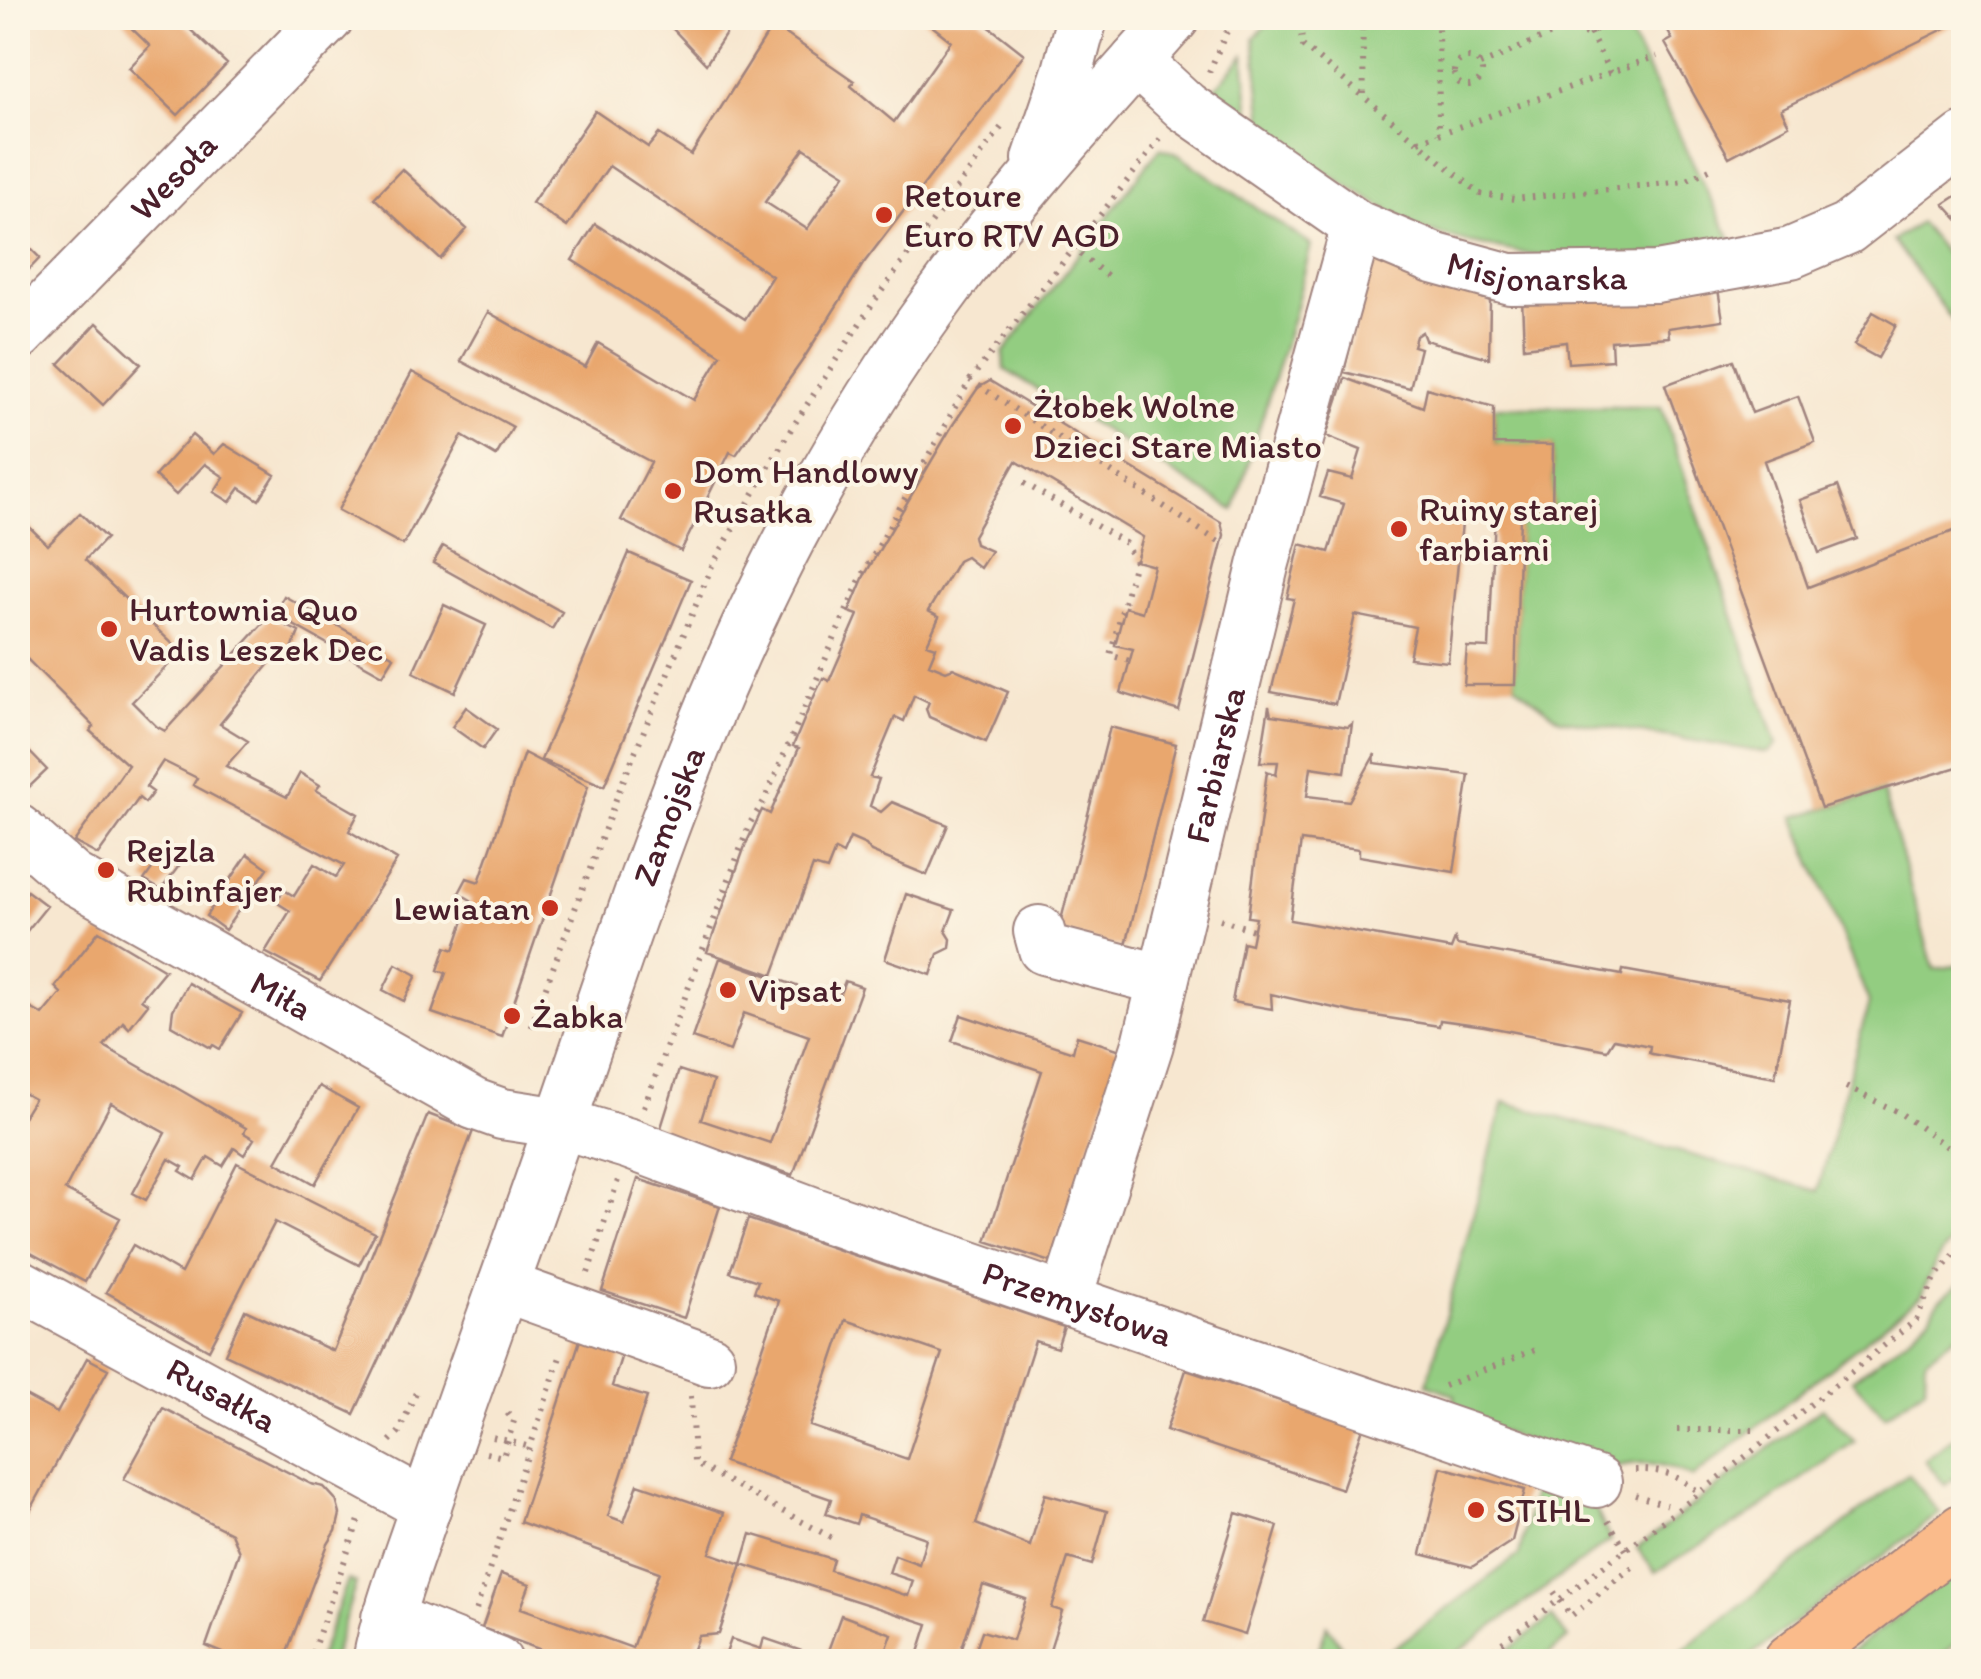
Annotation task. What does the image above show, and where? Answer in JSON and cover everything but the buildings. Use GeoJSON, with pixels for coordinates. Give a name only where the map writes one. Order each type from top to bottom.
{"type":"FeatureCollection","features":[{"type":"Feature","properties":{"kind":"main road"},"geometry":{"type":"LineString","coordinates":[[1791,1662],[1964,1531]]}},
{"type":"Feature","properties":{"kind":"street","name":"Wesoła"},"geometry":{"type":"LineString","coordinates":[[18,335],[328,18]]}},
{"type":"Feature","properties":{"kind":"street"},"geometry":{"type":"LineString","coordinates":[[1030,183],[1082,18]]}},
{"type":"Feature","properties":{"kind":"street","name":"Zamojska"},"geometry":{"type":"LineString","coordinates":[[383,1640],[426,1506],[689,759],[788,541],[892,366],[937,300],[1030,183],[1174,18]]}},
{"type":"Feature","properties":{"kind":"street","name":"Misjonarska"},"geometry":{"type":"LineString","coordinates":[[1136,61],[1186,107],[1356,226],[1432,258],[1510,278],[1656,277],[1792,254],[1847,229],[1964,138]]}},
{"type":"Feature","properties":{"kind":"street","name":"Farbiarska"},"geometry":{"type":"LineString","coordinates":[[1066,1298],[1148,1044],[1263,566],[1356,226]]}},
{"type":"Feature","properties":{"kind":"street","name":"Miła"},"geometry":{"type":"LineString","coordinates":[[18,830],[73,878],[450,1092],[502,1114],[561,1123]]}},
{"type":"Feature","properties":{"kind":"street"},"geometry":{"type":"LineString","coordinates":[[1039,931],[1044,948],[1163,980]]}},
{"type":"Feature","properties":{"kind":"street","name":"Przemysłowa"},"geometry":{"type":"LineString","coordinates":[[561,1123],[819,1199],[936,1240],[1066,1298],[1596,1482]]}},
{"type":"Feature","properties":{"kind":"street","name":"Rusałka"},"geometry":{"type":"LineString","coordinates":[[18,1284],[426,1506]]}},
{"type":"Feature","properties":{"kind":"street"},"geometry":{"type":"LineString","coordinates":[[504,1286],[700,1372]]}},
{"type":"Feature","properties":{"kind":"street"},"geometry":{"type":"LineString","coordinates":[[383,1640],[483,1646]]}},
{"type":"Feature","properties":{"kind":"path"},"geometry":{"type":"LineString","coordinates":[[1226,33],[1240,18]]}},
{"type":"Feature","properties":{"kind":"path"},"geometry":{"type":"LineString","coordinates":[[1309,18],[1300,27],[1303,46],[1480,194],[1515,199],[1685,181],[1710,170]]}},
{"type":"Feature","properties":{"kind":"path"},"geometry":{"type":"LineString","coordinates":[[1362,18],[1364,97]]}},
{"type":"Feature","properties":{"kind":"path"},"geometry":{"type":"LineString","coordinates":[[1438,18],[1439,134]]}},
{"type":"Feature","properties":{"kind":"path"},"geometry":{"type":"LineString","coordinates":[[1480,65],[1572,21],[1577,32],[1590,33],[1598,26],[1599,18]]}},
{"type":"Feature","properties":{"kind":"path"},"geometry":{"type":"LineString","coordinates":[[1590,33],[1610,73]]}},
{"type":"Feature","properties":{"kind":"path"},"geometry":{"type":"LineString","coordinates":[[1418,142],[1656,56]]}},
{"type":"Feature","properties":{"kind":"path"},"geometry":{"type":"LineString","coordinates":[[1469,57],[1480,65],[1480,78],[1474,85],[1460,84],[1454,76],[1460,59],[1469,57]]}},
{"type":"Feature","properties":{"kind":"path"},"geometry":{"type":"LineString","coordinates":[[1438,82],[1454,76]]}},
{"type":"Feature","properties":{"kind":"path"},"geometry":{"type":"LineString","coordinates":[[583,1287],[630,1144],[750,823],[764,801],[859,582],[970,380],[1164,134],[1173,141]]}},
{"type":"Feature","properties":{"kind":"path"},"geometry":{"type":"LineString","coordinates":[[1072,248],[1112,280]]}},
{"type":"Feature","properties":{"kind":"path"},"geometry":{"type":"LineString","coordinates":[[970,380],[1238,554]]}},
{"type":"Feature","properties":{"kind":"path"},"geometry":{"type":"LineString","coordinates":[[1024,483],[1125,544],[1135,562],[1110,655],[1133,662]]}},
{"type":"Feature","properties":{"kind":"path"},"geometry":{"type":"LineString","coordinates":[[1210,915],[1254,930]]}},
{"type":"Feature","properties":{"kind":"path"},"geometry":{"type":"LineString","coordinates":[[1846,1087],[1900,1112],[1964,1160]]}},
{"type":"Feature","properties":{"kind":"path"},"geometry":{"type":"LineString","coordinates":[[1477,1662],[1700,1493],[1916,1320],[1936,1276],[1964,1243]]}},
{"type":"Feature","properties":{"kind":"path"},"geometry":{"type":"LineString","coordinates":[[560,1662],[483,1646],[565,1340]]}},
{"type":"Feature","properties":{"kind":"path"},"geometry":{"type":"LineString","coordinates":[[1439,1388],[1540,1348]]}},
{"type":"Feature","properties":{"kind":"path"},"geometry":{"type":"LineString","coordinates":[[700,1372],[694,1463],[834,1539]]}},
{"type":"Feature","properties":{"kind":"path"},"geometry":{"type":"LineString","coordinates":[[1677,1430],[1761,1430]]}},
{"type":"Feature","properties":{"kind":"path"},"geometry":{"type":"LineString","coordinates":[[308,1662],[382,1450],[399,1432]]}},
{"type":"Feature","properties":{"kind":"path"},"geometry":{"type":"LineString","coordinates":[[1596,1482],[1630,1470],[1656,1469],[1672,1474],[1700,1493]]}},
{"type":"Feature","properties":{"kind":"path"},"geometry":{"type":"LineString","coordinates":[[1554,1592],[1571,1616],[1635,1566]]}},
{"type":"Feature","properties":{"kind":"green space"},"geometry":{"type":"Polygon","coordinates":[[[1273,18],[1622,18],[1732,242],[1621,259],[1533,255],[1417,228],[1264,131],[1254,38],[1273,18]]]}},
{"type":"Feature","properties":{"kind":"green space"},"geometry":{"type":"Polygon","coordinates":[[[1244,55],[1251,126],[1207,98],[1244,55]]]}},
{"type":"Feature","properties":{"kind":"green space"},"geometry":{"type":"Polygon","coordinates":[[[1160,148],[1174,152],[1311,245],[1234,510],[1004,369],[1003,353],[1160,148]]]}},
{"type":"Feature","properties":{"kind":"green space"},"geometry":{"type":"Polygon","coordinates":[[[1920,223],[1963,276],[1963,335],[1893,240],[1920,223]]]}},
{"type":"Feature","properties":{"kind":"green space"},"geometry":{"type":"Polygon","coordinates":[[[1494,407],[1661,407],[1777,744],[1768,753],[1560,719],[1515,685],[1520,516],[1552,515],[1553,446],[1495,444],[1494,407]]]}},
{"type":"Feature","properties":{"kind":"green space"},"geometry":{"type":"Polygon","coordinates":[[[1883,792],[1934,969],[1963,965],[1963,1233],[1942,1253],[1921,1296],[1693,1477],[1650,1463],[1606,1469],[1453,1415],[1455,1395],[1427,1384],[1504,1102],[1818,1191],[1869,1002],[1794,817],[1883,792]]]}},
{"type":"Feature","properties":{"kind":"green space"},"geometry":{"type":"Polygon","coordinates":[[[1963,1281],[1963,1330],[1926,1359],[1925,1387],[1885,1416],[1852,1380],[1907,1338],[1930,1317],[1939,1300],[1963,1281]]]}},
{"type":"Feature","properties":{"kind":"green space"},"geometry":{"type":"Polygon","coordinates":[[[1822,1408],[1855,1441],[1746,1518],[1655,1572],[1637,1548],[1822,1408]]]}},
{"type":"Feature","properties":{"kind":"green space"},"geometry":{"type":"Polygon","coordinates":[[[1963,1430],[1963,1489],[1954,1478],[1945,1485],[1925,1460],[1963,1430]]]}},
{"type":"Feature","properties":{"kind":"green space"},"geometry":{"type":"Polygon","coordinates":[[[1908,1474],[1940,1513],[1743,1661],[1669,1661],[1908,1474]]]}},
{"type":"Feature","properties":{"kind":"green space"},"geometry":{"type":"Polygon","coordinates":[[[1536,1480],[1590,1496],[1610,1540],[1446,1661],[1375,1662],[1519,1555],[1536,1480]]]}},
{"type":"Feature","properties":{"kind":"green space"},"geometry":{"type":"Polygon","coordinates":[[[1963,1567],[1963,1638],[1933,1661],[1837,1662],[1963,1567]]]}},
{"type":"Feature","properties":{"kind":"green space"},"geometry":{"type":"Polygon","coordinates":[[[348,1580],[356,1583],[332,1661],[318,1661],[348,1580]]]}},
{"type":"Feature","properties":{"kind":"green space"},"geometry":{"type":"Polygon","coordinates":[[[1552,1617],[1568,1638],[1541,1661],[1494,1661],[1552,1617]]]}},
{"type":"Feature","properties":{"kind":"green space"},"geometry":{"type":"Polygon","coordinates":[[[1327,1625],[1351,1661],[1315,1661],[1327,1625]]]}},
{"type":"Feature","properties":{"kind":"place","name":"Retoure Euro RTV AGD"},"geometry":{"type":"Point","coordinates":[884,215]}},
{"type":"Feature","properties":{"kind":"place","name":"Żłobek Wolne Dzieci Stare Miasto"},"geometry":{"type":"Point","coordinates":[1013,426]}},
{"type":"Feature","properties":{"kind":"place","name":"Dom Handlowy Rusałka"},"geometry":{"type":"Point","coordinates":[673,491]}},
{"type":"Feature","properties":{"kind":"place","name":"Ruiny starej farbiarni"},"geometry":{"type":"Point","coordinates":[1399,529]}},
{"type":"Feature","properties":{"kind":"place","name":"Hurtownia Quo Vadis Leszek Dec"},"geometry":{"type":"Point","coordinates":[109,629]}},
{"type":"Feature","properties":{"kind":"place","name":"Rejzla Rubinfajer"},"geometry":{"type":"Point","coordinates":[106,870]}},
{"type":"Feature","properties":{"kind":"place","name":"Lewiatan"},"geometry":{"type":"Point","coordinates":[550,908]}},
{"type":"Feature","properties":{"kind":"place","name":"Vipsat"},"geometry":{"type":"Point","coordinates":[728,990]}},
{"type":"Feature","properties":{"kind":"place","name":"Żabka"},"geometry":{"type":"Point","coordinates":[512,1016]}},
{"type":"Feature","properties":{"kind":"place","name":"STIHL"},"geometry":{"type":"Point","coordinates":[1476,1510]}}]}
